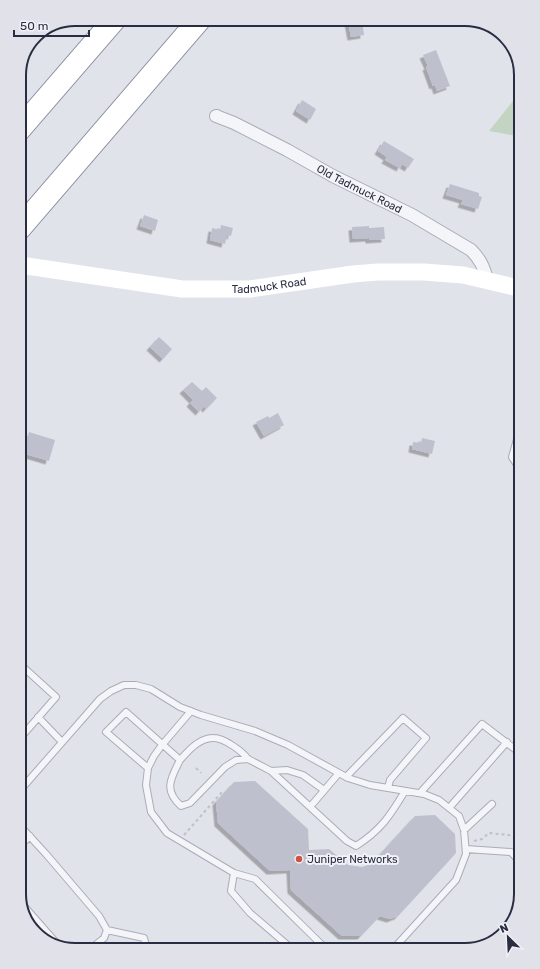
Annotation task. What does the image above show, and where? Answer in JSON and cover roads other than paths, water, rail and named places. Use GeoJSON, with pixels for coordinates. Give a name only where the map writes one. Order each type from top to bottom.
{"type":"FeatureCollection","features":[{"type":"Feature","properties":{"kind":"highway"},"geometry":{"type":"LineString","coordinates":[[26,122],[109,26]]}},
{"type":"Feature","properties":{"kind":"highway"},"geometry":{"type":"LineString","coordinates":[[26,222],[194,26]]}},
{"type":"Feature","properties":{"kind":"street","name":"Old Tadmuck Road"},"geometry":{"type":"LineString","coordinates":[[217,116],[216,117],[234,123],[287,150],[333,176],[412,215],[471,250],[479,257],[485,270],[487,280]]}},
{"type":"Feature","properties":{"kind":"street","name":"Tadmuck Road"},"geometry":{"type":"LineString","coordinates":[[26,266],[182,289],[250,288],[378,272],[424,272],[463,275],[514,287]]}},
{"type":"Feature","properties":{"kind":"lane"},"geometry":{"type":"LineString","coordinates":[[514,450],[512,457],[514,460]]}},
{"type":"Feature","properties":{"kind":"lane"},"geometry":{"type":"LineString","coordinates":[[26,670],[56,697],[26,731]]}},
{"type":"Feature","properties":{"kind":"lane"},"geometry":{"type":"LineString","coordinates":[[26,784],[100,699],[111,690],[124,685],[136,685],[151,689],[180,707],[255,731],[288,745],[346,776],[370,784],[420,793],[439,800],[459,816],[464,830],[466,854],[456,880],[399,943]]}},
{"type":"Feature","properties":{"kind":"lane"},"geometry":{"type":"LineString","coordinates":[[191,711],[162,745],[148,768],[146,785],[151,812],[167,833],[234,873],[255,879],[320,943]]}},
{"type":"Feature","properties":{"kind":"lane"},"geometry":{"type":"LineString","coordinates":[[148,768],[106,732],[126,712],[180,760]]}},
{"type":"Feature","properties":{"kind":"lane"},"geometry":{"type":"LineString","coordinates":[[38,717],[62,742]]}},
{"type":"Feature","properties":{"kind":"lane"},"geometry":{"type":"LineString","coordinates":[[346,776],[403,718],[426,738],[390,780],[388,788]]}},
{"type":"Feature","properties":{"kind":"lane"},"geometry":{"type":"LineString","coordinates":[[420,793],[482,724],[514,748]]}},
{"type":"Feature","properties":{"kind":"lane"},"geometry":{"type":"LineString","coordinates":[[248,759],[236,760],[225,767],[190,803],[181,806],[174,800],[170,790],[171,777],[180,760],[191,748],[202,741],[214,738],[228,743],[242,751],[248,759],[271,771],[347,841],[356,846],[369,837],[388,818],[405,791]]}},
{"type":"Feature","properties":{"kind":"lane"},"geometry":{"type":"LineString","coordinates":[[449,808],[506,742]]}},
{"type":"Feature","properties":{"kind":"lane"},"geometry":{"type":"LineString","coordinates":[[271,771],[287,770],[302,775],[324,790]]}},
{"type":"Feature","properties":{"kind":"lane"},"geometry":{"type":"LineString","coordinates":[[310,807],[339,773]]}},
{"type":"Feature","properties":{"kind":"lane"},"geometry":{"type":"LineString","coordinates":[[464,830],[492,804]]}},
{"type":"Feature","properties":{"kind":"lane"},"geometry":{"type":"LineString","coordinates":[[26,832],[99,916],[107,930],[144,938],[145,943]]}},
{"type":"Feature","properties":{"kind":"lane"},"geometry":{"type":"LineString","coordinates":[[26,840],[30,836]]}},
{"type":"Feature","properties":{"kind":"lane"},"geometry":{"type":"LineString","coordinates":[[466,849],[511,852],[514,856]]}},
{"type":"Feature","properties":{"kind":"lane"},"geometry":{"type":"LineString","coordinates":[[234,873],[230,891],[250,913],[285,943]]}},
{"type":"Feature","properties":{"kind":"lane"},"geometry":{"type":"LineString","coordinates":[[30,913],[51,937]]}},
{"type":"Feature","properties":{"kind":"lane"},"geometry":{"type":"LineString","coordinates":[[98,943],[104,938],[107,930]]}},
{"type":"Feature","properties":{"kind":"place","name":"Juniper Networks"},"geometry":{"type":"Point","coordinates":[299,859]}}]}
